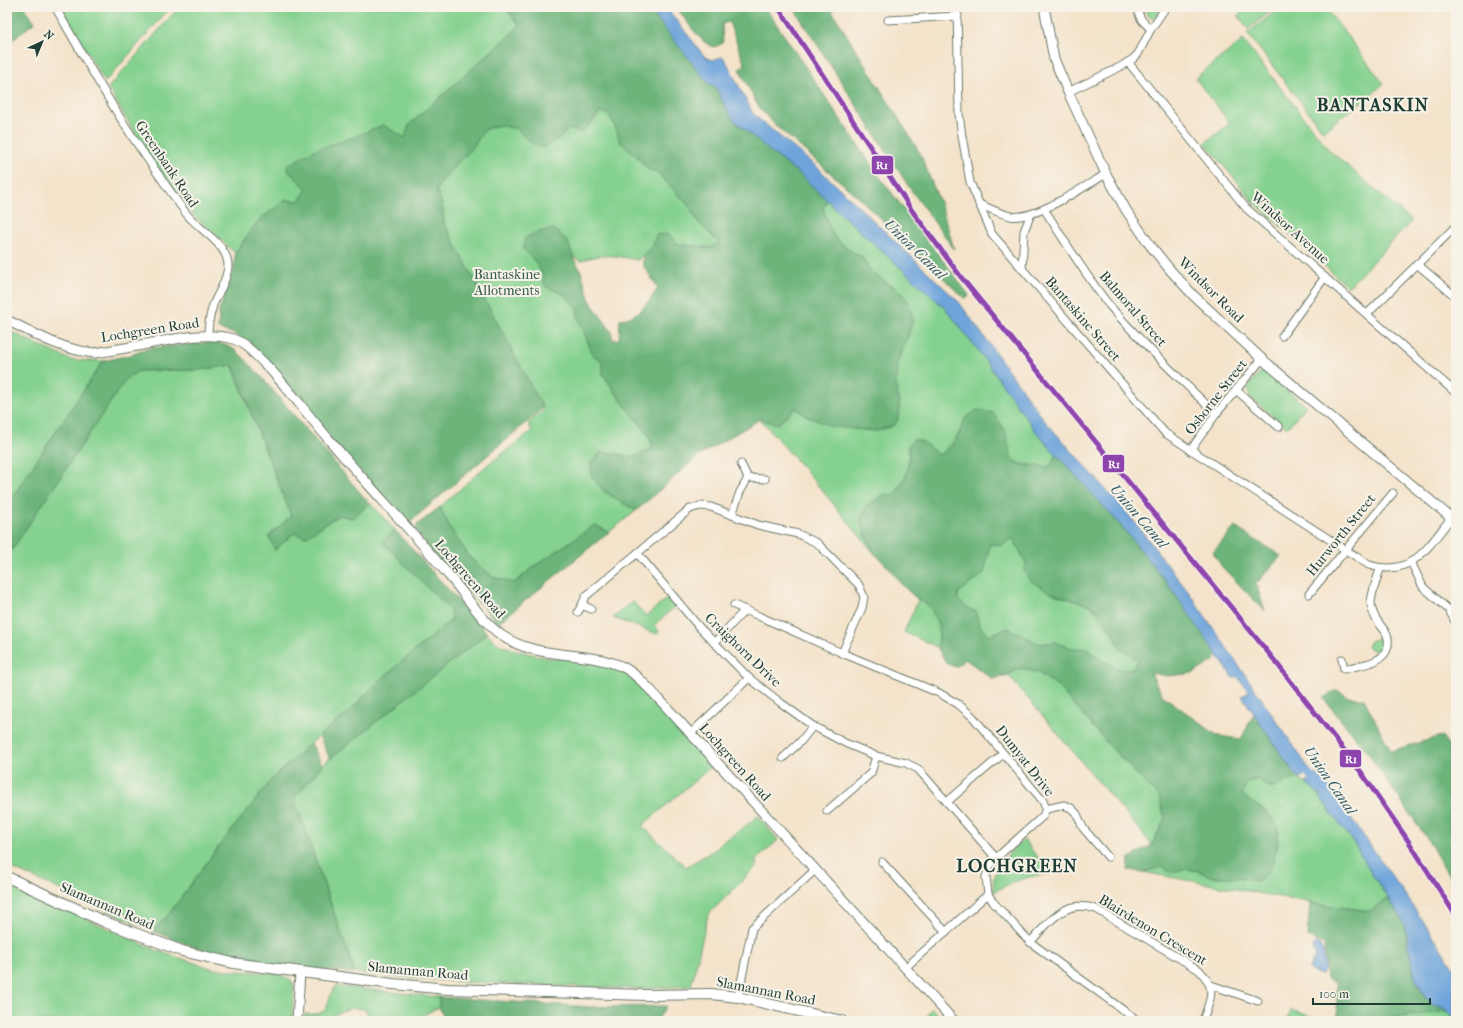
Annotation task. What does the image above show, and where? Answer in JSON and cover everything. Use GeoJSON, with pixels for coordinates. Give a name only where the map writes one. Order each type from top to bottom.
{"type":"FeatureCollection","features":[{"type":"Feature","properties":{"kind":"main road","name":"Slamannan Road"},"geometry":{"type":"LineString","coordinates":[[7,876],[105,922],[182,951],[233,963],[393,984],[448,989],[647,995],[711,994],[738,997],[842,1021]]}},
{"type":"Feature","properties":{"kind":"street","name":"Greenbank Road"},"geometry":{"type":"LineString","coordinates":[[55,7],[128,129],[190,220],[209,235],[226,255],[228,265],[224,281],[208,322],[208,335]]}},
{"type":"Feature","properties":{"kind":"street","name":"Bantaskine Street"},"geometry":{"type":"LineString","coordinates":[[957,7],[959,114],[970,182],[992,234],[1165,434],[1369,565],[1380,569]]}},
{"type":"Feature","properties":{"kind":"street","name":"Windsor Road"},"geometry":{"type":"LineString","coordinates":[[1044,7],[1054,59],[1068,92],[1106,174],[1126,210],[1150,245],[1194,296],[1262,359],[1453,520]]}},
{"type":"Feature","properties":{"kind":"street"},"geometry":{"type":"LineString","coordinates":[[1138,7],[1138,14],[1151,29]]}},
{"type":"Feature","properties":{"kind":"street"},"geometry":{"type":"LineString","coordinates":[[1068,92],[1120,67],[1138,54],[1151,29],[1166,7]]}},
{"type":"Feature","properties":{"kind":"street"},"geometry":{"type":"LineString","coordinates":[[888,20],[958,16]]}},
{"type":"Feature","properties":{"kind":"street","name":"Windsor Avenue"},"geometry":{"type":"LineString","coordinates":[[1128,62],[1246,208],[1456,393]]}},
{"type":"Feature","properties":{"kind":"street"},"geometry":{"type":"LineString","coordinates":[[979,204],[1012,217],[1031,214],[1044,209],[1106,174]]}},
{"type":"Feature","properties":{"kind":"street","name":"Balmoral Street"},"geometry":{"type":"LineString","coordinates":[[1044,209],[1108,304],[1137,337],[1216,414]]}},
{"type":"Feature","properties":{"kind":"street"},"geometry":{"type":"LineString","coordinates":[[1022,269],[1024,231],[1031,214]]}},
{"type":"Feature","properties":{"kind":"street"},"geometry":{"type":"LineString","coordinates":[[1367,314],[1456,226]]}},
{"type":"Feature","properties":{"kind":"street"},"geometry":{"type":"LineString","coordinates":[[1417,264],[1456,296]]}},
{"type":"Feature","properties":{"kind":"street"},"geometry":{"type":"LineString","coordinates":[[1282,336],[1325,277]]}},
{"type":"Feature","properties":{"kind":"street","name":"Lochgreen Road"},"geometry":{"type":"LineString","coordinates":[[7,320],[63,346],[84,352],[95,353],[208,335],[232,338],[249,348],[266,365],[331,443],[450,577],[490,626],[502,635],[527,647],[540,651],[575,655],[606,661],[623,667],[635,675],[951,1019]]}},
{"type":"Feature","properties":{"kind":"street","name":"Osborne Street"},"geometry":{"type":"LineString","coordinates":[[1190,451],[1216,414],[1262,359]]}},
{"type":"Feature","properties":{"kind":"street"},"geometry":{"type":"LineString","coordinates":[[1236,390],[1279,427]]}},
{"type":"Feature","properties":{"kind":"street"},"geometry":{"type":"LineString","coordinates":[[741,464],[748,478]]}},
{"type":"Feature","properties":{"kind":"street"},"geometry":{"type":"LineString","coordinates":[[748,478],[764,479]]}},
{"type":"Feature","properties":{"kind":"street"},"geometry":{"type":"LineString","coordinates":[[732,514],[740,492],[748,478]]}},
{"type":"Feature","properties":{"kind":"street","name":"Hurworth Street"},"geometry":{"type":"LineString","coordinates":[[1309,594],[1393,493]]}},
{"type":"Feature","properties":{"kind":"street"},"geometry":{"type":"LineString","coordinates":[[578,612],[586,596],[690,509],[700,506],[711,507],[758,524],[798,534],[816,542],[859,585],[864,596],[862,608],[842,653]]}},
{"type":"Feature","properties":{"kind":"street"},"geometry":{"type":"LineString","coordinates":[[1342,659],[1344,669],[1377,661],[1387,650],[1388,641],[1386,633],[1373,614],[1371,605],[1372,596],[1380,569],[1402,567],[1419,557],[1453,520]]}},
{"type":"Feature","properties":{"kind":"street","name":"Craighorn Drive"},"geometry":{"type":"LineString","coordinates":[[638,554],[699,627],[749,678],[813,726],[845,743],[876,756],[906,763],[918,769],[996,858]]}},
{"type":"Feature","properties":{"kind":"street"},"geometry":{"type":"LineString","coordinates":[[1411,562],[1423,587],[1449,610],[1456,623]]}},
{"type":"Feature","properties":{"kind":"street"},"geometry":{"type":"LineString","coordinates":[[582,605],[590,609]]}},
{"type":"Feature","properties":{"kind":"street","name":"Dumyat Drive"},"geometry":{"type":"LineString","coordinates":[[734,605],[842,653],[939,693],[958,704],[973,717],[1043,801],[1046,809],[1043,816],[996,858],[989,867],[986,878],[988,894]]}},
{"type":"Feature","properties":{"kind":"street"},"geometry":{"type":"LineString","coordinates":[[714,643],[746,610]]}},
{"type":"Feature","properties":{"kind":"street"},"geometry":{"type":"LineString","coordinates":[[690,734],[749,678]]}},
{"type":"Feature","properties":{"kind":"street"},"geometry":{"type":"LineString","coordinates":[[783,758],[813,726]]}},
{"type":"Feature","properties":{"kind":"street"},"geometry":{"type":"LineString","coordinates":[[947,802],[1003,754]]}},
{"type":"Feature","properties":{"kind":"street"},"geometry":{"type":"LineString","coordinates":[[827,811],[871,773],[876,756]]}},
{"type":"Feature","properties":{"kind":"street"},"geometry":{"type":"LineString","coordinates":[[1046,809],[1064,805],[1071,808],[1077,814],[1083,828],[1108,857]]}},
{"type":"Feature","properties":{"kind":"street"},"geometry":{"type":"LineString","coordinates":[[882,862],[946,932]]}},
{"type":"Feature","properties":{"kind":"street"},"geometry":{"type":"LineString","coordinates":[[738,997],[752,928],[815,870]]}},
{"type":"Feature","properties":{"kind":"street"},"geometry":{"type":"LineString","coordinates":[[905,968],[988,894],[993,902],[1030,942],[1138,1021]]}},
{"type":"Feature","properties":{"kind":"street","name":"Blairdenon Crescent"},"geometry":{"type":"LineString","coordinates":[[1030,942],[1059,912],[1077,906],[1086,906],[1096,909],[1199,970],[1206,977],[1211,985],[1212,993],[1203,1021]]}},
{"type":"Feature","properties":{"kind":"street"},"geometry":{"type":"LineString","coordinates":[[297,1021],[300,972]]}},
{"type":"Feature","properties":{"kind":"street"},"geometry":{"type":"LineString","coordinates":[[1211,985],[1258,1001]]}},
{"type":"Feature","properties":{"kind":"green space"},"geometry":{"type":"Polygon","coordinates":[[[7,7],[24,7],[35,22],[7,44],[7,7]]]}},
{"type":"Feature","properties":{"kind":"green space"},"geometry":{"type":"Polygon","coordinates":[[[61,7],[171,7],[105,82],[61,7]]]}},
{"type":"Feature","properties":{"kind":"green space"},"geometry":{"type":"Polygon","coordinates":[[[179,7],[505,7],[520,26],[409,125],[405,138],[383,126],[354,137],[300,181],[307,189],[299,201],[258,221],[235,253],[195,217],[173,191],[141,143],[108,88],[179,7]]]}},
{"type":"Feature","properties":{"kind":"green space"},"geometry":{"type":"Polygon","coordinates":[[[505,7],[648,7],[708,82],[715,86],[727,110],[734,120],[772,153],[801,175],[827,200],[823,209],[836,239],[852,252],[862,257],[872,273],[899,291],[908,300],[913,319],[906,342],[897,363],[896,385],[900,410],[897,422],[893,426],[876,431],[833,427],[808,417],[795,408],[778,424],[760,419],[697,457],[636,511],[604,491],[591,476],[591,463],[601,452],[633,457],[653,448],[648,434],[620,399],[603,374],[602,361],[593,355],[578,317],[577,308],[565,295],[545,286],[538,266],[523,249],[525,238],[537,232],[554,229],[568,242],[573,257],[581,271],[589,298],[612,332],[612,339],[619,340],[620,319],[632,316],[638,312],[647,304],[658,288],[643,265],[643,256],[653,245],[656,235],[669,234],[677,244],[711,248],[719,243],[698,222],[689,206],[658,173],[648,169],[633,152],[621,143],[615,126],[608,114],[600,112],[582,133],[569,129],[557,140],[542,148],[533,144],[517,129],[500,125],[485,129],[471,150],[458,162],[436,189],[442,204],[444,223],[543,408],[411,521],[403,521],[242,339],[232,333],[218,329],[219,311],[234,269],[235,253],[258,221],[285,200],[299,201],[307,189],[288,171],[287,166],[314,150],[354,137],[383,125],[405,138],[409,125],[520,26],[505,7]]]}},
{"type":"Feature","properties":{"kind":"green space"},"geometry":{"type":"Polygon","coordinates":[[[676,7],[765,7],[876,172],[969,295],[965,299],[857,196],[777,127],[759,108],[739,69],[745,65],[729,22],[722,24],[723,43],[712,47],[697,34],[676,7]]]}},
{"type":"Feature","properties":{"kind":"green space"},"geometry":{"type":"Polygon","coordinates":[[[793,7],[837,7],[832,11],[920,153],[941,205],[954,249],[911,190],[793,7]]]}},
{"type":"Feature","properties":{"kind":"green space"},"geometry":{"type":"Polygon","coordinates":[[[1145,7],[1163,7],[1156,17],[1153,18],[1147,15],[1145,7]]]}},
{"type":"Feature","properties":{"kind":"green space"},"geometry":{"type":"Polygon","coordinates":[[[1248,7],[1272,7],[1274,9],[1248,29],[1238,15],[1248,7]]]}},
{"type":"Feature","properties":{"kind":"green space"},"geometry":{"type":"Polygon","coordinates":[[[1281,7],[1325,7],[1384,84],[1323,131],[1247,33],[1281,7]]]}},
{"type":"Feature","properties":{"kind":"green space"},"geometry":{"type":"Polygon","coordinates":[[[1243,40],[1330,151],[1412,221],[1348,287],[1253,201],[1205,143],[1230,123],[1195,78],[1243,40]]]}},
{"type":"Feature","properties":{"kind":"green space","name":"Bantaskine Allotments"},"geometry":{"type":"Polygon","coordinates":[[[600,112],[608,114],[615,126],[621,143],[633,152],[648,169],[658,173],[689,206],[698,222],[720,243],[712,248],[676,244],[673,240],[656,235],[653,245],[638,260],[616,256],[596,256],[581,261],[573,257],[568,242],[524,249],[538,266],[545,286],[565,295],[577,308],[578,317],[593,355],[602,361],[603,374],[620,399],[648,434],[653,449],[633,457],[612,453],[604,491],[636,511],[609,532],[595,525],[536,565],[514,583],[493,577],[470,558],[450,528],[440,507],[486,466],[532,431],[528,423],[544,410],[444,223],[442,204],[436,189],[458,162],[471,150],[485,129],[500,125],[517,129],[533,144],[557,140],[569,128],[593,122],[600,112]]]}},
{"type":"Feature","properties":{"kind":"green space"},"geometry":{"type":"Polygon","coordinates":[[[827,200],[946,309],[978,350],[1037,433],[1056,454],[1053,462],[1048,467],[1020,464],[1012,460],[1008,447],[965,419],[956,438],[940,455],[922,441],[909,444],[908,472],[902,484],[864,532],[874,553],[805,470],[760,419],[768,421],[795,408],[815,419],[834,426],[876,431],[900,410],[896,385],[897,363],[906,342],[913,319],[908,300],[899,291],[872,273],[862,257],[852,252],[836,239],[823,209],[827,200]]]}},
{"type":"Feature","properties":{"kind":"green space"},"geometry":{"type":"Polygon","coordinates":[[[7,330],[71,360],[103,361],[7,505],[7,330]]]}},
{"type":"Feature","properties":{"kind":"green space"},"geometry":{"type":"Polygon","coordinates":[[[214,342],[225,345],[237,351],[258,373],[369,503],[353,518],[339,515],[305,537],[294,533],[275,550],[269,536],[291,516],[233,365],[198,370],[138,371],[126,379],[7,557],[7,505],[103,361],[130,355],[150,348],[214,342]]]}},
{"type":"Feature","properties":{"kind":"green space"},"geometry":{"type":"Polygon","coordinates":[[[232,365],[291,516],[269,536],[275,550],[294,533],[305,537],[339,515],[353,518],[370,503],[395,530],[383,542],[450,610],[452,619],[377,683],[349,712],[311,743],[273,778],[213,854],[170,913],[153,931],[7,866],[7,557],[126,379],[138,371],[198,370],[232,365]]]}},
{"type":"Feature","properties":{"kind":"green space"},"geometry":{"type":"Polygon","coordinates":[[[1262,372],[1267,373],[1306,406],[1287,428],[1250,397],[1247,387],[1258,374],[1262,372]]]}},
{"type":"Feature","properties":{"kind":"green space"},"geometry":{"type":"Polygon","coordinates":[[[977,410],[993,413],[1005,430],[1012,460],[1020,464],[1048,467],[1053,462],[1056,454],[1141,550],[1199,627],[1217,654],[1215,660],[1194,673],[1168,676],[1151,673],[1162,695],[1218,736],[1241,739],[1254,714],[1299,778],[1286,781],[1275,788],[1265,785],[1259,779],[1247,782],[1242,794],[1268,814],[1275,822],[1277,827],[1278,842],[1274,858],[1265,876],[1257,881],[1238,877],[1212,877],[1200,871],[1182,869],[1172,873],[1162,867],[1143,872],[1128,870],[1129,858],[1152,845],[1160,830],[1165,818],[1159,797],[1109,745],[1057,685],[1036,672],[1020,668],[1008,675],[993,679],[965,659],[956,667],[947,664],[937,647],[939,641],[939,627],[931,609],[924,602],[918,600],[900,583],[890,569],[874,553],[860,520],[867,505],[885,494],[893,495],[898,488],[907,471],[909,444],[914,439],[924,443],[940,455],[952,445],[959,434],[965,418],[977,410]],[[1013,538],[1002,545],[990,544],[984,574],[958,593],[958,600],[966,607],[976,612],[980,626],[989,635],[1009,628],[1039,644],[1054,642],[1072,648],[1088,649],[1101,660],[1122,670],[1133,668],[1138,661],[1130,654],[1120,649],[1114,634],[1092,606],[1051,593],[1029,580],[1023,569],[1027,565],[1013,538]]]}},
{"type":"Feature","properties":{"kind":"green space"},"geometry":{"type":"Polygon","coordinates":[[[440,507],[450,528],[470,558],[493,577],[514,583],[536,565],[595,525],[609,532],[498,623],[436,557],[416,531],[417,525],[440,507]]]}},
{"type":"Feature","properties":{"kind":"green space"},"geometry":{"type":"Polygon","coordinates":[[[1235,527],[1281,556],[1256,584],[1265,611],[1222,567],[1213,552],[1235,527]]]}},
{"type":"Feature","properties":{"kind":"green space"},"geometry":{"type":"Polygon","coordinates":[[[395,530],[487,633],[330,759],[319,736],[349,712],[377,683],[452,619],[450,610],[382,542],[395,530]]]}},
{"type":"Feature","properties":{"kind":"green space"},"geometry":{"type":"Polygon","coordinates":[[[1013,538],[1027,565],[1051,593],[1092,606],[1114,634],[1120,649],[1130,654],[1138,661],[1133,668],[1122,670],[1101,660],[1088,649],[1072,648],[1054,642],[1039,644],[1009,628],[989,635],[980,626],[976,612],[957,600],[958,593],[987,557],[990,544],[1002,545],[1013,538]]]}},
{"type":"Feature","properties":{"kind":"green space"},"geometry":{"type":"Polygon","coordinates":[[[669,597],[676,606],[654,625],[659,631],[657,634],[613,618],[632,601],[646,616],[669,597]]]}},
{"type":"Feature","properties":{"kind":"green space"},"geometry":{"type":"Polygon","coordinates":[[[918,600],[925,603],[931,609],[935,618],[939,633],[937,647],[904,632],[918,600]]]}},
{"type":"Feature","properties":{"kind":"green space"},"geometry":{"type":"Polygon","coordinates":[[[487,633],[498,644],[515,650],[548,658],[583,660],[605,664],[623,671],[633,678],[713,765],[642,826],[686,867],[716,849],[724,841],[758,816],[778,840],[755,861],[758,865],[708,915],[691,986],[641,989],[464,982],[355,973],[294,798],[322,765],[487,633]]]}},
{"type":"Feature","properties":{"kind":"green space"},"geometry":{"type":"Polygon","coordinates":[[[1382,637],[1384,641],[1380,651],[1371,650],[1367,646],[1370,641],[1382,637]]]}},
{"type":"Feature","properties":{"kind":"green space"},"geometry":{"type":"Polygon","coordinates":[[[1020,668],[1036,672],[1057,685],[1109,745],[1159,797],[1165,818],[1152,845],[1008,675],[1020,668]]]}},
{"type":"Feature","properties":{"kind":"green space"},"geometry":{"type":"Polygon","coordinates":[[[1337,690],[1348,697],[1364,699],[1391,751],[1442,736],[1456,756],[1456,889],[1428,840],[1367,752],[1323,698],[1337,690]]]}},
{"type":"Feature","properties":{"kind":"green space"},"geometry":{"type":"Polygon","coordinates":[[[311,743],[322,765],[294,799],[355,973],[252,962],[202,949],[153,931],[170,913],[213,854],[273,778],[311,743]]]}},
{"type":"Feature","properties":{"kind":"green space"},"geometry":{"type":"Polygon","coordinates":[[[1299,778],[1301,782],[1306,783],[1315,790],[1351,838],[1388,899],[1370,911],[1318,904],[1143,872],[1162,867],[1172,873],[1182,869],[1200,871],[1212,877],[1238,877],[1257,881],[1273,862],[1278,842],[1277,825],[1267,812],[1251,802],[1242,794],[1247,782],[1259,779],[1265,785],[1275,788],[1286,781],[1299,778]]]}},
{"type":"Feature","properties":{"kind":"green space"},"geometry":{"type":"Polygon","coordinates":[[[1024,840],[1050,873],[1021,880],[994,892],[994,876],[997,869],[1012,850],[1024,840]]]}},
{"type":"Feature","properties":{"kind":"green space"},"geometry":{"type":"Polygon","coordinates":[[[7,883],[158,951],[214,969],[278,974],[291,980],[294,986],[292,1021],[7,1021],[7,883]]]}},
{"type":"Feature","properties":{"kind":"green space"},"geometry":{"type":"Polygon","coordinates":[[[1388,899],[1405,924],[1415,979],[1421,991],[1426,999],[1447,1011],[1367,1021],[1338,1021],[1336,982],[1327,979],[1324,944],[1307,937],[1310,903],[1370,911],[1388,899]]]}},
{"type":"Feature","properties":{"kind":"green space"},"geometry":{"type":"Polygon","coordinates":[[[336,986],[439,997],[439,1007],[412,1021],[407,1021],[403,1013],[385,1021],[372,1021],[365,1009],[350,1008],[323,1021],[302,1021],[305,1014],[321,1013],[325,1011],[332,992],[336,986]]]}},
{"type":"Feature","properties":{"kind":"green space"},"geometry":{"type":"Polygon","coordinates":[[[439,997],[589,1007],[666,1006],[657,1021],[446,1021],[439,1007],[439,997]]]}},
{"type":"Feature","properties":{"kind":"green space"},"geometry":{"type":"Polygon","coordinates":[[[932,1008],[944,1021],[924,1021],[932,1008]]]}},
{"type":"Feature","properties":{"kind":"green space"},"geometry":{"type":"Polygon","coordinates":[[[1291,1010],[1326,1021],[1287,1021],[1291,1010]]]}},
{"type":"Feature","properties":{"kind":"green space"},"geometry":{"type":"Polygon","coordinates":[[[1447,1011],[1456,1021],[1367,1021],[1447,1011]]]}},
{"type":"Feature","properties":{"kind":"water"},"geometry":{"type":"Polygon","coordinates":[[[648,7],[666,7],[705,57],[712,60],[722,57],[725,59],[753,114],[819,169],[959,302],[1045,421],[1133,520],[1190,594],[1310,770],[1302,777],[1299,778],[1287,763],[1242,696],[1249,692],[1237,676],[1233,678],[1166,581],[1118,522],[1037,433],[978,350],[946,309],[843,216],[801,175],[772,153],[734,120],[727,110],[715,86],[708,83],[648,7]]]}},
{"type":"Feature","properties":{"kind":"water"},"geometry":{"type":"Polygon","coordinates":[[[1316,774],[1330,788],[1408,899],[1456,971],[1456,1021],[1442,1007],[1433,1005],[1425,997],[1415,977],[1408,946],[1406,928],[1399,914],[1370,871],[1351,838],[1315,790],[1306,783],[1316,774]]]}},
{"type":"Feature","properties":{"kind":"water"},"geometry":{"type":"Polygon","coordinates":[[[1316,943],[1319,944],[1323,951],[1325,970],[1321,975],[1312,972],[1309,969],[1315,956],[1313,946],[1316,943]]]}},
{"type":"Feature","properties":{"kind":"waterway","name":"Union Canal"},"geometry":{"type":"LineString","coordinates":[[1301,765],[1318,785]]}},
{"type":"Feature","properties":{"kind":"transit line","name":"R1"},"geometry":{"type":"LineString","coordinates":[[778,7],[913,212],[961,277],[1271,656],[1361,772],[1409,842],[1456,916]]}},
{"type":"Feature","properties":{"kind":"district","name":"BANTASKIN"},"geometry":{"type":"Point","coordinates":[1373,105]}},
{"type":"Feature","properties":{"kind":"district","name":"LOCHGREEN"},"geometry":{"type":"Point","coordinates":[1017,866]}}]}
